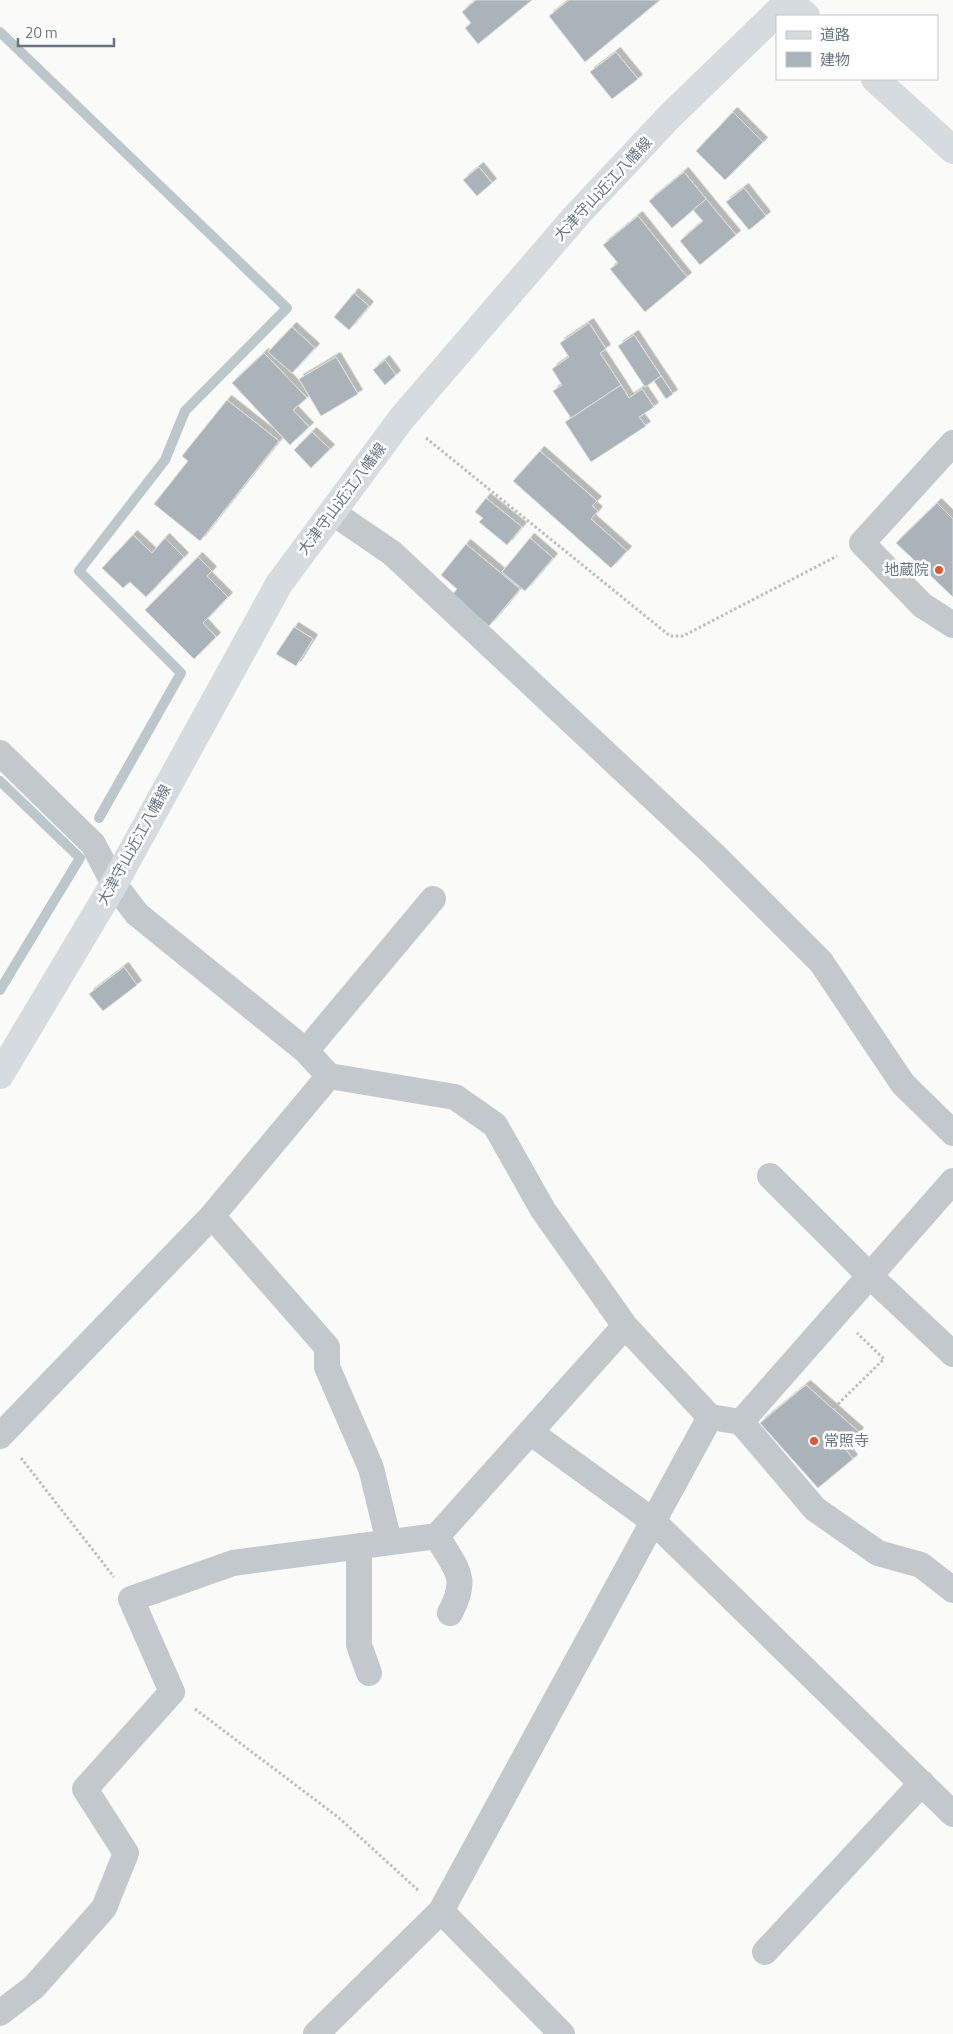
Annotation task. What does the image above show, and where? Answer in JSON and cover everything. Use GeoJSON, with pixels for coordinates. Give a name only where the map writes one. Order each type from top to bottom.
{"type":"FeatureCollection","features":[{"type":"Feature","properties":{"kind":"main road","name":"大津守山近江八幡線"},"geometry":{"type":"LineString","coordinates":[[781,15],[793,4]]}},
{"type":"Feature","properties":{"kind":"main road","name":"大津守山近江八幡線"},"geometry":{"type":"LineString","coordinates":[[0,1076],[114,884],[279,584],[402,418],[576,216],[670,116],[776,19]]}},
{"type":"Feature","properties":{"kind":"main road"},"geometry":{"type":"LineString","coordinates":[[876,80],[953,150]]}},
{"type":"Feature","properties":{"kind":"street"},"geometry":{"type":"LineString","coordinates":[[953,443],[862,543],[922,605],[953,625]]}},
{"type":"Feature","properties":{"kind":"street"},"geometry":{"type":"LineString","coordinates":[[332,512],[392,553],[713,854],[821,962],[903,1084],[953,1133]]}},
{"type":"Feature","properties":{"kind":"street"},"geometry":{"type":"LineString","coordinates":[[0,753],[93,844],[114,884],[137,914],[306,1051],[329,1076],[455,1097],[495,1125],[543,1210],[625,1326],[710,1417],[741,1422],[815,1509],[878,1553],[921,1566],[953,1590]]}},
{"type":"Feature","properties":{"kind":"street"},"geometry":{"type":"LineString","coordinates":[[306,1051],[433,899]]}},
{"type":"Feature","properties":{"kind":"street"},"geometry":{"type":"LineString","coordinates":[[1,1435],[212,1216],[329,1076]]}},
{"type":"Feature","properties":{"kind":"street"},"geometry":{"type":"LineString","coordinates":[[770,1176],[870,1276],[953,1354]]}},
{"type":"Feature","properties":{"kind":"street"},"geometry":{"type":"LineString","coordinates":[[741,1422],[953,1181]]}},
{"type":"Feature","properties":{"kind":"street"},"geometry":{"type":"LineString","coordinates":[[212,1216],[327,1347],[327,1367],[371,1468],[389,1542]]}},
{"type":"Feature","properties":{"kind":"street"},"geometry":{"type":"LineString","coordinates":[[0,2014],[34,1987],[104,1908],[126,1853],[85,1788],[172,1692],[131,1599],[233,1563],[437,1536],[625,1326]]}},
{"type":"Feature","properties":{"kind":"street"},"geometry":{"type":"LineString","coordinates":[[316,2034],[441,1911],[710,1417]]}},
{"type":"Feature","properties":{"kind":"street"},"geometry":{"type":"LineString","coordinates":[[530,1432],[653,1521],[953,1814]]}},
{"type":"Feature","properties":{"kind":"street"},"geometry":{"type":"LineString","coordinates":[[437,1536],[461,1580],[459,1596],[450,1613]]}},
{"type":"Feature","properties":{"kind":"street"},"geometry":{"type":"LineString","coordinates":[[359,1546],[359,1645],[369,1673]]}},
{"type":"Feature","properties":{"kind":"street"},"geometry":{"type":"LineString","coordinates":[[765,1952],[922,1783]]}},
{"type":"Feature","properties":{"kind":"street"},"geometry":{"type":"LineString","coordinates":[[441,1911],[562,2034]]}},
{"type":"Feature","properties":{"kind":"path"},"geometry":{"type":"LineString","coordinates":[[402,418],[670,636],[683,636],[862,543]]}},
{"type":"Feature","properties":{"kind":"path"},"geometry":{"type":"LineString","coordinates":[[837,1314],[884,1359],[838,1404]]}},
{"type":"Feature","properties":{"kind":"path"},"geometry":{"type":"LineString","coordinates":[[1,1435],[131,1599]]}},
{"type":"Feature","properties":{"kind":"path"},"geometry":{"type":"LineString","coordinates":[[172,1692],[338,1817],[441,1911]]}},
{"type":"Feature","properties":{"kind":"building"},"geometry":{"type":"Polygon","coordinates":[[[476,0],[532,0],[478,44],[465,28],[471,23],[462,12],[476,0]]]}},
{"type":"Feature","properties":{"kind":"building"},"geometry":{"type":"Polygon","coordinates":[[[569,0],[660,0],[585,62],[549,16],[569,0]]]}},
{"type":"Feature","properties":{"kind":"building"},"geometry":{"type":"Polygon","coordinates":[[[616,52],[638,79],[612,99],[590,72],[616,52]]]}},
{"type":"Feature","properties":{"kind":"building"},"geometry":{"type":"Polygon","coordinates":[[[733,112],[763,142],[725,180],[696,151],[733,112]]]}},
{"type":"Feature","properties":{"kind":"building"},"geometry":{"type":"Polygon","coordinates":[[[479,167],[492,183],[477,196],[463,180],[479,167]]]}},
{"type":"Feature","properties":{"kind":"building"},"geometry":{"type":"Polygon","coordinates":[[[684,172],[706,199],[672,228],[649,201],[684,172]]]}},
{"type":"Feature","properties":{"kind":"building"},"geometry":{"type":"Polygon","coordinates":[[[744,188],[766,216],[749,230],[726,202],[744,188]]]}},
{"type":"Feature","properties":{"kind":"building"},"geometry":{"type":"Polygon","coordinates":[[[706,199],[736,235],[700,265],[680,241],[703,221],[693,210],[706,199]]]}},
{"type":"Feature","properties":{"kind":"building"},"geometry":{"type":"Polygon","coordinates":[[[638,216],[687,277],[645,312],[610,269],[618,263],[603,245],[638,216]]]}},
{"type":"Feature","properties":{"kind":"building"},"geometry":{"type":"Polygon","coordinates":[[[354,293],[369,306],[349,330],[334,317],[354,293]]]}},
{"type":"Feature","properties":{"kind":"building"},"geometry":{"type":"Polygon","coordinates":[[[589,323],[606,349],[600,353],[621,385],[571,418],[553,391],[562,385],[552,369],[569,357],[560,343],[589,323]]]}},
{"type":"Feature","properties":{"kind":"building"},"geometry":{"type":"Polygon","coordinates":[[[292,327],[315,348],[292,373],[268,352],[292,327]]]}},
{"type":"Feature","properties":{"kind":"building"},"geometry":{"type":"Polygon","coordinates":[[[634,335],[661,376],[645,387],[618,346],[634,335]]]}},
{"type":"Feature","properties":{"kind":"building"},"geometry":{"type":"Polygon","coordinates":[[[264,353],[307,398],[293,410],[309,427],[290,445],[232,383],[264,353]]]}},
{"type":"Feature","properties":{"kind":"building"},"geometry":{"type":"Polygon","coordinates":[[[336,357],[358,394],[321,416],[299,379],[336,357]]]}},
{"type":"Feature","properties":{"kind":"building"},"geometry":{"type":"Polygon","coordinates":[[[385,360],[396,375],[385,385],[373,370],[385,360]]]}},
{"type":"Feature","properties":{"kind":"building"},"geometry":{"type":"Polygon","coordinates":[[[661,376],[673,394],[666,399],[654,381],[661,376]]]}},
{"type":"Feature","properties":{"kind":"building"},"geometry":{"type":"Polygon","coordinates":[[[621,385],[629,398],[642,389],[654,407],[639,417],[646,426],[591,462],[565,422],[621,385]]]}},
{"type":"Feature","properties":{"kind":"building"},"geometry":{"type":"Polygon","coordinates":[[[227,400],[279,441],[200,541],[154,504],[188,461],[182,456],[227,400]]]}},
{"type":"Feature","properties":{"kind":"building"},"geometry":{"type":"Polygon","coordinates":[[[312,432],[330,449],[311,468],[294,450],[312,432]]]}},
{"type":"Feature","properties":{"kind":"building"},"geometry":{"type":"Polygon","coordinates":[[[540,451],[597,501],[592,506],[598,511],[591,519],[627,551],[611,568],[513,481],[540,451]]]}},
{"type":"Feature","properties":{"kind":"building"},"geometry":{"type":"Polygon","coordinates":[[[486,498],[522,527],[507,545],[479,522],[483,518],[475,512],[486,498]]]}},
{"type":"Feature","properties":{"kind":"building","name":"地蔵院"},"geometry":{"type":"Polygon","coordinates":[[[937,503],[953,519],[953,597],[896,543],[937,503]]]}},
{"type":"Feature","properties":{"kind":"building"},"geometry":{"type":"Polygon","coordinates":[[[133,535],[152,553],[165,538],[184,557],[146,597],[130,582],[123,588],[102,568],[133,535]]]}},
{"type":"Feature","properties":{"kind":"building"},"geometry":{"type":"Polygon","coordinates":[[[530,538],[553,558],[525,591],[502,572],[530,538]]]}},
{"type":"Feature","properties":{"kind":"building"},"geometry":{"type":"Polygon","coordinates":[[[466,544],[520,589],[489,626],[452,595],[457,589],[441,575],[466,544]]]}},
{"type":"Feature","properties":{"kind":"building"},"geometry":{"type":"Polygon","coordinates":[[[198,557],[212,571],[207,576],[228,597],[203,623],[216,637],[194,659],[145,610],[198,557]]]}},
{"type":"Feature","properties":{"kind":"building"},"geometry":{"type":"Polygon","coordinates":[[[294,627],[313,639],[296,666],[276,654],[294,627]]]}},
{"type":"Feature","properties":{"kind":"building"},"geometry":{"type":"Polygon","coordinates":[[[124,967],[137,985],[103,1011],[89,994],[124,967]]]}},
{"type":"Feature","properties":{"kind":"building","name":"常照寺"},"geometry":{"type":"Polygon","coordinates":[[[806,1385],[859,1432],[846,1450],[853,1459],[818,1488],[760,1423],[806,1385]]]}},
{"type":"Feature","properties":{"kind":"waterway"},"geometry":{"type":"LineString","coordinates":[[0,32],[287,308],[185,411],[165,460],[79,571],[181,673],[99,818]]}},
{"type":"Feature","properties":{"kind":"waterway"},"geometry":{"type":"LineString","coordinates":[[0,781],[80,858],[0,990]]}},
{"type":"Feature","properties":{"kind":"place","name":"地蔵院"},"geometry":{"type":"Point","coordinates":[939,570]}},
{"type":"Feature","properties":{"kind":"place","name":"常照寺"},"geometry":{"type":"Point","coordinates":[814,1441]}}]}
